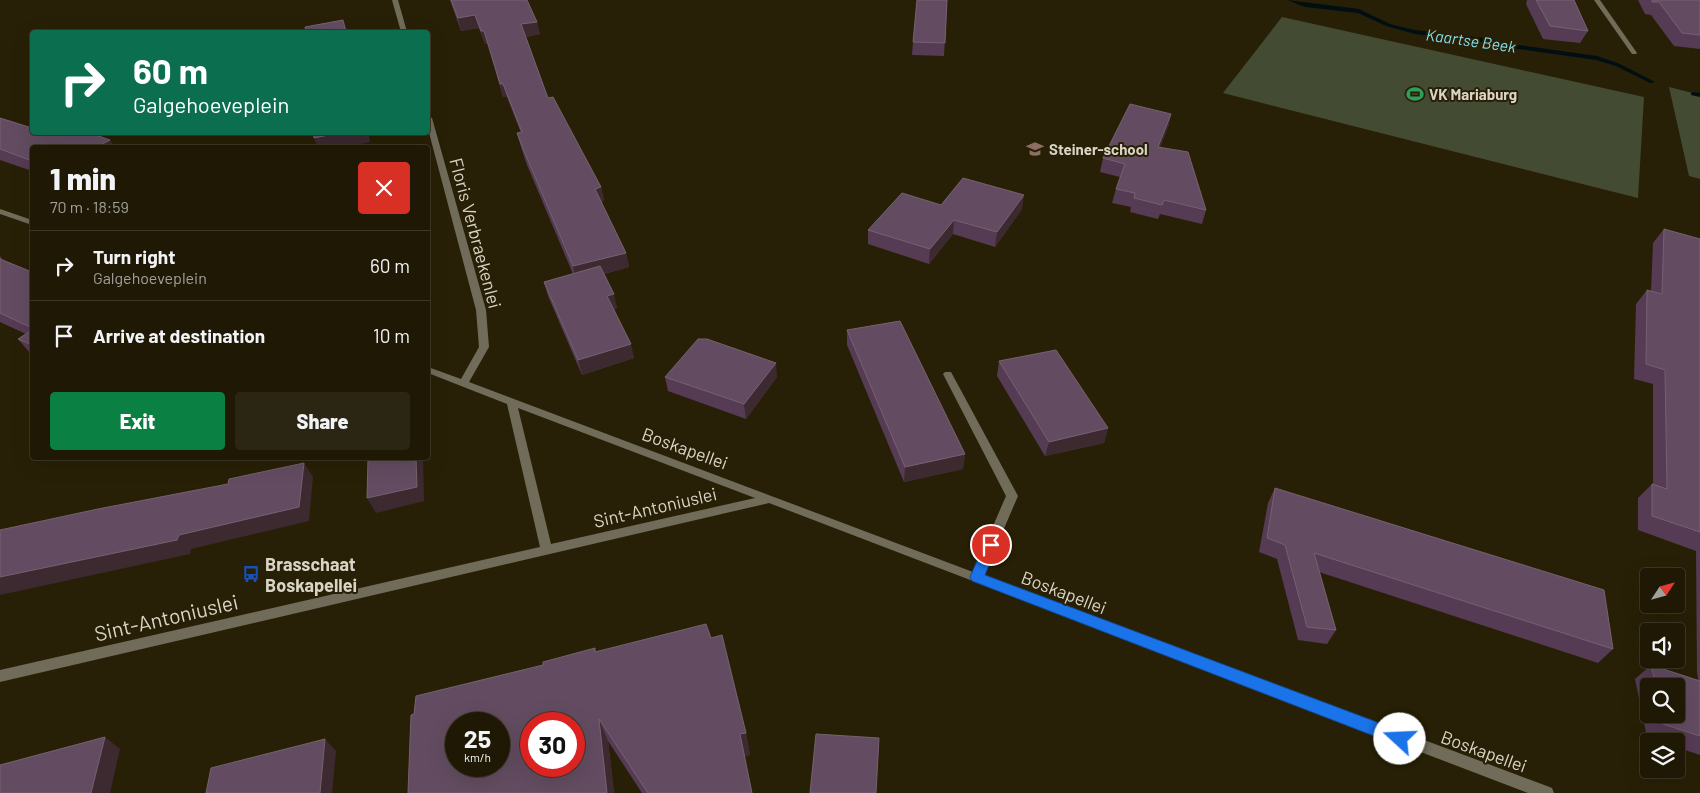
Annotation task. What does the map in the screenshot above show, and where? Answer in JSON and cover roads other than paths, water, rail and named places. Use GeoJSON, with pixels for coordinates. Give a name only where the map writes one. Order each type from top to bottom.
{"type":"FeatureCollection","features":[{"type":"Feature","properties":{"kind":"street"},"geometry":{"type":"LineString","coordinates":[[395,0],[403,30]]}},
{"type":"Feature","properties":{"kind":"street"},"geometry":{"type":"LineString","coordinates":[[1597,0],[1634,54]]}},
{"type":"Feature","properties":{"kind":"street","name":"Floris Verbraekenlei"},"geometry":{"type":"LineString","coordinates":[[430,125],[481,310],[484,347],[463,384]]}},
{"type":"Feature","properties":{"kind":"street"},"geometry":{"type":"LineString","coordinates":[[0,211],[30,222]]}},
{"type":"Feature","properties":{"kind":"street","name":"Boskapellei"},"geometry":{"type":"LineString","coordinates":[[430,371],[770,498],[1308,705],[1547,793]]}},
{"type":"Feature","properties":{"kind":"street"},"geometry":{"type":"LineString","coordinates":[[948,374],[1012,496],[977,577]]}},
{"type":"Feature","properties":{"kind":"street"},"geometry":{"type":"LineString","coordinates":[[512,402],[547,550]]}},
{"type":"Feature","properties":{"kind":"street","name":"Sint-Antoniuslei"},"geometry":{"type":"LineString","coordinates":[[0,676],[770,498]]}},
{"type":"Feature","properties":{"kind":"waterway","name":"Kaartse Beek"},"geometry":{"type":"LineString","coordinates":[[1290,0],[1305,5],[1359,11],[1388,25],[1415,32],[1484,40],[1511,46],[1597,58],[1618,65],[1652,82]]}},
{"type":"Feature","properties":{"kind":"waterway","name":"Kaartse Beek"},"geometry":{"type":"LineString","coordinates":[[1693,94],[1700,95]]}},
{"type":"Feature","properties":{"kind":"place","name":"VK Mariaburg"},"geometry":{"type":"Point","coordinates":[1415,94]}},
{"type":"Feature","properties":{"kind":"place","name":"Steiner-school"},"geometry":{"type":"Point","coordinates":[1035,149]}},
{"type":"Feature","properties":{"kind":"place","name":"Brasschaat Boskapellei"},"geometry":{"type":"Point","coordinates":[251,574]}}]}
